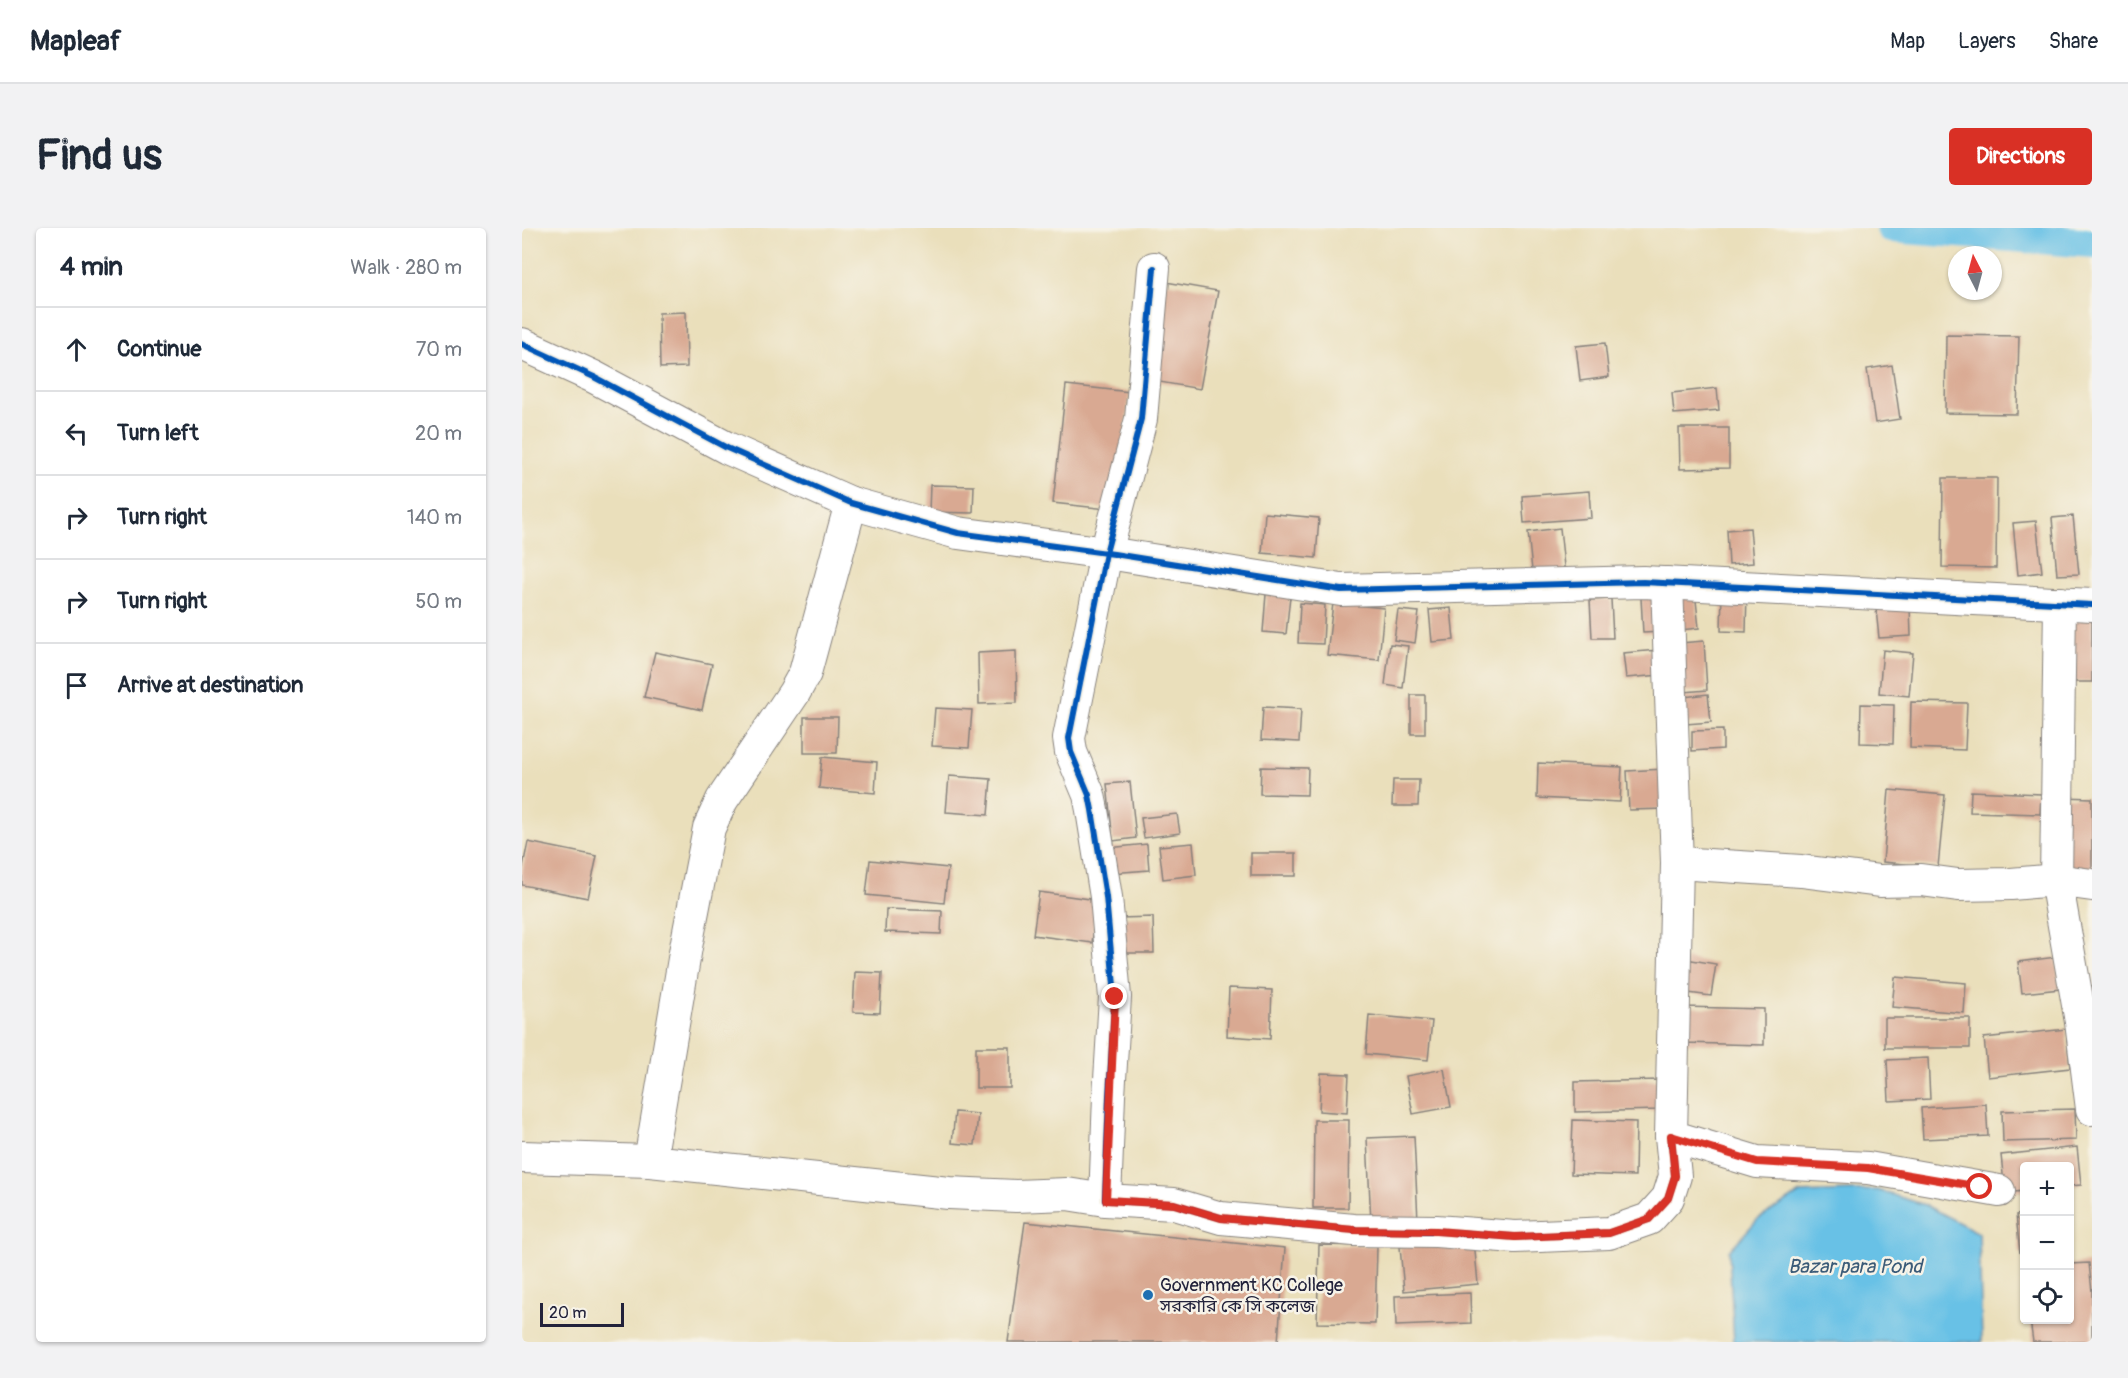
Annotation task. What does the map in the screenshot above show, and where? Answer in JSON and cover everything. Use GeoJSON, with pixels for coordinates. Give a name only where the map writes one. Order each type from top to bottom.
{"type":"FeatureCollection","features":[{"type":"Feature","properties":{"kind":"street"},"geometry":{"type":"LineString","coordinates":[[1106,1200],[1115,997],[1106,897],[1092,810],[1089,795],[1071,752],[1069,738],[1106,553],[1141,419],[1154,268]]}},
{"type":"Feature","properties":{"kind":"street"},"geometry":{"type":"LineString","coordinates":[[522,344],[594,377],[727,448],[851,503],[958,533],[1106,553],[1341,590],[1643,582],[2092,605]]}},
{"type":"Feature","properties":{"kind":"street"},"geometry":{"type":"LineString","coordinates":[[650,1161],[686,947],[709,828],[722,800],[805,673],[851,503]]}},
{"type":"Feature","properties":{"kind":"street"},"geometry":{"type":"LineString","coordinates":[[522,1157],[650,1161],[949,1193],[1017,1196],[1067,1194],[1106,1200],[1174,1204],[1221,1218],[1354,1230],[1436,1231],[1515,1237],[1609,1233],[1649,1219],[1668,1198],[1675,1176],[1671,1136],[1677,863],[1667,583]]}},
{"type":"Feature","properties":{"kind":"street"},"geometry":{"type":"LineString","coordinates":[[2060,603],[2056,880],[2081,1022],[2092,1109]]}},
{"type":"Feature","properties":{"kind":"street"},"geometry":{"type":"LineString","coordinates":[[1677,863],[1801,872],[1880,881],[1922,880],[1958,885],[2056,880],[2092,885]]}},
{"type":"Feature","properties":{"kind":"street"},"geometry":{"type":"LineString","coordinates":[[1671,1136],[1757,1162],[1868,1168],[1999,1191]]}},
{"type":"Feature","properties":{"kind":"water","name":"Bazar para Pond"},"geometry":{"type":"Polygon","coordinates":[[[1877,1190],[1925,1205],[1979,1233],[1982,1342],[1734,1342],[1729,1251],[1757,1220],[1800,1193],[1877,1190]]]}},
{"type":"Feature","properties":{"kind":"building"},"geometry":{"type":"Polygon","coordinates":[[[1166,282],[1218,291],[1200,389],[1148,380],[1166,282]]]}},
{"type":"Feature","properties":{"kind":"building"},"geometry":{"type":"Polygon","coordinates":[[[686,312],[687,367],[660,368],[659,313],[686,312]]]}},
{"type":"Feature","properties":{"kind":"building"},"geometry":{"type":"Polygon","coordinates":[[[1946,335],[2019,336],[2017,414],[1945,413],[1946,335]]]}},
{"type":"Feature","properties":{"kind":"building"},"geometry":{"type":"Polygon","coordinates":[[[1605,343],[1609,377],[1580,381],[1576,346],[1605,343]]]}},
{"type":"Feature","properties":{"kind":"building"},"geometry":{"type":"Polygon","coordinates":[[[1892,365],[1900,419],[1875,423],[1867,369],[1892,365]]]}},
{"type":"Feature","properties":{"kind":"building"},"geometry":{"type":"Polygon","coordinates":[[[1066,385],[1130,392],[1116,510],[1053,503],[1066,385]]]}},
{"type":"Feature","properties":{"kind":"building"},"geometry":{"type":"Polygon","coordinates":[[[1717,388],[1719,410],[1674,414],[1672,393],[1717,388]]]}},
{"type":"Feature","properties":{"kind":"building"},"geometry":{"type":"Polygon","coordinates":[[[1679,428],[1729,428],[1729,468],[1680,469],[1679,428]]]}},
{"type":"Feature","properties":{"kind":"building"},"geometry":{"type":"Polygon","coordinates":[[[1943,478],[1997,478],[1996,568],[1942,567],[1943,478]]]}},
{"type":"Feature","properties":{"kind":"building"},"geometry":{"type":"Polygon","coordinates":[[[930,485],[974,486],[973,513],[929,512],[930,485]]]}},
{"type":"Feature","properties":{"kind":"building"},"geometry":{"type":"Polygon","coordinates":[[[1589,491],[1591,518],[1524,523],[1522,496],[1589,491]]]}},
{"type":"Feature","properties":{"kind":"building"},"geometry":{"type":"Polygon","coordinates":[[[1265,513],[1319,518],[1316,558],[1262,553],[1265,513]]]}},
{"type":"Feature","properties":{"kind":"building"},"geometry":{"type":"Polygon","coordinates":[[[2073,516],[2079,574],[2057,575],[2052,518],[2073,516]]]}},
{"type":"Feature","properties":{"kind":"building"},"geometry":{"type":"Polygon","coordinates":[[[2036,521],[2042,572],[2018,575],[2013,523],[2036,521]]]}},
{"type":"Feature","properties":{"kind":"building"},"geometry":{"type":"Polygon","coordinates":[[[1560,528],[1565,576],[1533,580],[1528,532],[1560,528]]]}},
{"type":"Feature","properties":{"kind":"building"},"geometry":{"type":"Polygon","coordinates":[[[1750,528],[1753,563],[1729,565],[1727,530],[1750,528]]]}},
{"type":"Feature","properties":{"kind":"building"},"geometry":{"type":"Polygon","coordinates":[[[1695,591],[1699,628],[1680,630],[1676,593],[1695,591]]]}},
{"type":"Feature","properties":{"kind":"building"},"geometry":{"type":"Polygon","coordinates":[[[1722,592],[1747,592],[1746,632],[1721,631],[1722,592]]]}},
{"type":"Feature","properties":{"kind":"building"},"geometry":{"type":"Polygon","coordinates":[[[1266,594],[1290,596],[1286,634],[1263,632],[1266,594]]]}},
{"type":"Feature","properties":{"kind":"building"},"geometry":{"type":"Polygon","coordinates":[[[1660,597],[1662,632],[1643,633],[1641,598],[1660,597]]]}},
{"type":"Feature","properties":{"kind":"building"},"geometry":{"type":"Polygon","coordinates":[[[1611,599],[1613,638],[1592,638],[1590,600],[1611,599]]]}},
{"type":"Feature","properties":{"kind":"building"},"geometry":{"type":"Polygon","coordinates":[[[1300,603],[1325,605],[1323,644],[1298,643],[1300,603]]]}},
{"type":"Feature","properties":{"kind":"building"},"geometry":{"type":"Polygon","coordinates":[[[1333,603],[1384,608],[1379,660],[1327,655],[1333,603]]]}},
{"type":"Feature","properties":{"kind":"building"},"geometry":{"type":"Polygon","coordinates":[[[1910,606],[1911,636],[1879,638],[1876,609],[1910,606]]]}},
{"type":"Feature","properties":{"kind":"building"},"geometry":{"type":"Polygon","coordinates":[[[1451,608],[1454,640],[1432,642],[1429,610],[1451,608]]]}},
{"type":"Feature","properties":{"kind":"building"},"geometry":{"type":"Polygon","coordinates":[[[1398,610],[1419,612],[1415,643],[1394,640],[1398,610]]]}},
{"type":"Feature","properties":{"kind":"building"},"geometry":{"type":"Polygon","coordinates":[[[2072,613],[2092,613],[2092,682],[2071,682],[2072,613]]]}},
{"type":"Feature","properties":{"kind":"building"},"geometry":{"type":"Polygon","coordinates":[[[1704,641],[1707,690],[1684,692],[1680,643],[1704,641]]]}},
{"type":"Feature","properties":{"kind":"building"},"geometry":{"type":"Polygon","coordinates":[[[1390,644],[1408,646],[1403,688],[1385,685],[1390,644]]]}},
{"type":"Feature","properties":{"kind":"building"},"geometry":{"type":"Polygon","coordinates":[[[1658,650],[1661,675],[1626,678],[1623,653],[1658,650]]]}},
{"type":"Feature","properties":{"kind":"building"},"geometry":{"type":"Polygon","coordinates":[[[1883,650],[1913,653],[1909,696],[1879,693],[1883,650]]]}},
{"type":"Feature","properties":{"kind":"building"},"geometry":{"type":"Polygon","coordinates":[[[1016,651],[1017,703],[979,704],[978,653],[1016,651]]]}},
{"type":"Feature","properties":{"kind":"building"},"geometry":{"type":"Polygon","coordinates":[[[655,652],[712,664],[702,710],[644,697],[655,652]]]}},
{"type":"Feature","properties":{"kind":"building"},"geometry":{"type":"Polygon","coordinates":[[[1708,694],[1711,722],[1686,724],[1684,697],[1708,694]]]}},
{"type":"Feature","properties":{"kind":"building"},"geometry":{"type":"Polygon","coordinates":[[[1411,695],[1425,695],[1425,734],[1411,734],[1411,695]]]}},
{"type":"Feature","properties":{"kind":"building"},"geometry":{"type":"Polygon","coordinates":[[[1911,702],[1967,703],[1965,750],[1910,748],[1911,702]]]}},
{"type":"Feature","properties":{"kind":"building"},"geometry":{"type":"Polygon","coordinates":[[[1861,704],[1894,705],[1893,744],[1860,743],[1861,704]]]}},
{"type":"Feature","properties":{"kind":"building"},"geometry":{"type":"Polygon","coordinates":[[[1263,707],[1301,709],[1299,742],[1261,740],[1263,707]]]}},
{"type":"Feature","properties":{"kind":"building"},"geometry":{"type":"Polygon","coordinates":[[[935,708],[972,710],[969,748],[932,746],[935,708]]]}},
{"type":"Feature","properties":{"kind":"building"},"geometry":{"type":"Polygon","coordinates":[[[804,717],[838,717],[837,753],[804,753],[804,717]]]}},
{"type":"Feature","properties":{"kind":"building"},"geometry":{"type":"Polygon","coordinates":[[[1723,730],[1723,749],[1692,751],[1692,731],[1723,730]]]}},
{"type":"Feature","properties":{"kind":"building"},"geometry":{"type":"Polygon","coordinates":[[[822,757],[877,762],[875,793],[819,788],[822,757]]]}},
{"type":"Feature","properties":{"kind":"building"},"geometry":{"type":"Polygon","coordinates":[[[1538,763],[1622,767],[1620,802],[1537,798],[1538,763]]]}},
{"type":"Feature","properties":{"kind":"building"},"geometry":{"type":"Polygon","coordinates":[[[1261,767],[1308,768],[1307,795],[1260,794],[1261,767]]]}},
{"type":"Feature","properties":{"kind":"building"},"geometry":{"type":"Polygon","coordinates":[[[1665,769],[1667,809],[1629,810],[1627,771],[1665,769]]]}},
{"type":"Feature","properties":{"kind":"building"},"geometry":{"type":"Polygon","coordinates":[[[949,776],[991,779],[988,815],[946,812],[949,776]]]}},
{"type":"Feature","properties":{"kind":"building"},"geometry":{"type":"Polygon","coordinates":[[[1393,780],[1419,780],[1418,806],[1392,806],[1393,780]]]}},
{"type":"Feature","properties":{"kind":"building"},"geometry":{"type":"Polygon","coordinates":[[[1130,782],[1136,838],[1113,841],[1107,784],[1130,782]]]}},
{"type":"Feature","properties":{"kind":"building"},"geometry":{"type":"Polygon","coordinates":[[[1889,790],[1945,795],[1938,867],[1883,862],[1889,790]]]}},
{"type":"Feature","properties":{"kind":"building"},"geometry":{"type":"Polygon","coordinates":[[[1971,791],[2041,794],[2040,814],[1970,812],[1971,791]]]}},
{"type":"Feature","properties":{"kind":"building"},"geometry":{"type":"Polygon","coordinates":[[[2062,797],[2092,798],[2092,876],[2060,876],[2062,797]]]}},
{"type":"Feature","properties":{"kind":"building"},"geometry":{"type":"Polygon","coordinates":[[[1177,814],[1180,833],[1144,838],[1141,818],[1177,814]]]}},
{"type":"Feature","properties":{"kind":"building"},"geometry":{"type":"Polygon","coordinates":[[[528,842],[597,856],[588,898],[522,885],[522,871],[528,842]]]}},
{"type":"Feature","properties":{"kind":"building"},"geometry":{"type":"Polygon","coordinates":[[[1193,843],[1196,875],[1163,879],[1159,846],[1193,843]]]}},
{"type":"Feature","properties":{"kind":"building"},"geometry":{"type":"Polygon","coordinates":[[[1147,844],[1149,870],[1111,873],[1108,848],[1147,844]]]}},
{"type":"Feature","properties":{"kind":"building"},"geometry":{"type":"Polygon","coordinates":[[[1251,853],[1296,853],[1296,876],[1251,876],[1251,853]]]}},
{"type":"Feature","properties":{"kind":"building"},"geometry":{"type":"Polygon","coordinates":[[[870,860],[948,868],[944,903],[866,895],[870,860]]]}},
{"type":"Feature","properties":{"kind":"building"},"geometry":{"type":"Polygon","coordinates":[[[1039,892],[1097,900],[1092,943],[1033,935],[1039,892]]]}},
{"type":"Feature","properties":{"kind":"building"},"geometry":{"type":"Polygon","coordinates":[[[886,909],[942,911],[941,934],[885,932],[886,909]]]}},
{"type":"Feature","properties":{"kind":"building"},"geometry":{"type":"Polygon","coordinates":[[[1153,917],[1154,953],[1120,953],[1119,918],[1153,917]]]}},
{"type":"Feature","properties":{"kind":"building"},"geometry":{"type":"Polygon","coordinates":[[[2056,957],[2060,989],[2022,993],[2018,962],[2056,957]]]}},
{"type":"Feature","properties":{"kind":"building"},"geometry":{"type":"Polygon","coordinates":[[[1686,959],[1716,964],[1711,996],[1681,992],[1686,959]]]}},
{"type":"Feature","properties":{"kind":"building"},"geometry":{"type":"Polygon","coordinates":[[[855,972],[882,973],[880,1013],[853,1012],[855,972]]]}},
{"type":"Feature","properties":{"kind":"building"},"geometry":{"type":"Polygon","coordinates":[[[1895,977],[1966,983],[1964,1013],[1892,1007],[1895,977]]]}},
{"type":"Feature","properties":{"kind":"building"},"geometry":{"type":"Polygon","coordinates":[[[1229,988],[1272,990],[1270,1039],[1227,1036],[1229,988]]]}},
{"type":"Feature","properties":{"kind":"building"},"geometry":{"type":"Polygon","coordinates":[[[1683,1007],[1764,1009],[1764,1045],[1682,1043],[1683,1007]]]}},
{"type":"Feature","properties":{"kind":"building"},"geometry":{"type":"Polygon","coordinates":[[[1369,1015],[1432,1021],[1428,1060],[1366,1054],[1369,1015]]]}},
{"type":"Feature","properties":{"kind":"building"},"geometry":{"type":"Polygon","coordinates":[[[1885,1018],[1970,1018],[1970,1048],[1885,1048],[1885,1018]]]}},
{"type":"Feature","properties":{"kind":"building"},"geometry":{"type":"Polygon","coordinates":[[[2066,1029],[2070,1068],[1988,1077],[1984,1038],[2066,1029]]]}},
{"type":"Feature","properties":{"kind":"building"},"geometry":{"type":"Polygon","coordinates":[[[976,1047],[1010,1047],[1010,1088],[976,1088],[976,1047]]]}},
{"type":"Feature","properties":{"kind":"building"},"geometry":{"type":"Polygon","coordinates":[[[1928,1058],[1930,1099],[1889,1101],[1887,1060],[1928,1058]]]}},
{"type":"Feature","properties":{"kind":"building"},"geometry":{"type":"Polygon","coordinates":[[[1444,1069],[1451,1107],[1413,1114],[1406,1076],[1444,1069]]]}},
{"type":"Feature","properties":{"kind":"building"},"geometry":{"type":"Polygon","coordinates":[[[1321,1073],[1349,1074],[1347,1113],[1319,1111],[1321,1073]]]}},
{"type":"Feature","properties":{"kind":"building"},"geometry":{"type":"Polygon","coordinates":[[[1659,1080],[1660,1110],[1575,1112],[1575,1082],[1659,1080]]]}},
{"type":"Feature","properties":{"kind":"building"},"geometry":{"type":"Polygon","coordinates":[[[1986,1104],[1988,1136],[1923,1139],[1921,1108],[1986,1104]]]}},
{"type":"Feature","properties":{"kind":"building"},"geometry":{"type":"Polygon","coordinates":[[[2075,1109],[2076,1140],[2003,1142],[2002,1111],[2075,1109]]]}},
{"type":"Feature","properties":{"kind":"building"},"geometry":{"type":"Polygon","coordinates":[[[955,1112],[978,1114],[975,1145],[952,1143],[955,1112]]]}},
{"type":"Feature","properties":{"kind":"building"},"geometry":{"type":"Polygon","coordinates":[[[1314,1120],[1349,1120],[1348,1208],[1313,1208],[1314,1120]]]}},
{"type":"Feature","properties":{"kind":"building"},"geometry":{"type":"Polygon","coordinates":[[[1573,1120],[1636,1122],[1635,1176],[1571,1174],[1573,1120]]]}},
{"type":"Feature","properties":{"kind":"building"},"geometry":{"type":"Polygon","coordinates":[[[1414,1136],[1418,1221],[1371,1223],[1367,1138],[1414,1136]]]}},
{"type":"Feature","properties":{"kind":"building"},"geometry":{"type":"Polygon","coordinates":[[[2077,1147],[2081,1185],[2074,1186],[2074,1162],[2020,1162],[2020,1191],[2005,1193],[2001,1155],[2077,1147]]]}},
{"type":"Feature","properties":{"kind":"building"},"geometry":{"type":"Polygon","coordinates":[[[2020,1214],[2020,1253],[2016,1215],[2020,1214]]]}},
{"type":"Feature","properties":{"kind":"building","name":"Government KC College সরকারি কে সি কলেজ"},"geometry":{"type":"Polygon","coordinates":[[[1025,1222],[1285,1248],[1278,1342],[1008,1342],[1025,1222]]]}},
{"type":"Feature","properties":{"kind":"building"},"geometry":{"type":"Polygon","coordinates":[[[1474,1240],[1478,1284],[1404,1291],[1400,1247],[1474,1240]]]}},
{"type":"Feature","properties":{"kind":"building"},"geometry":{"type":"Polygon","coordinates":[[[1319,1245],[1377,1246],[1375,1324],[1317,1323],[1319,1245]]]}},
{"type":"Feature","properties":{"kind":"building"},"geometry":{"type":"Polygon","coordinates":[[[2089,1263],[2092,1292],[2092,1342],[2033,1342],[2031,1324],[2074,1324],[2074,1264],[2089,1263]]]}},
{"type":"Feature","properties":{"kind":"building"},"geometry":{"type":"Polygon","coordinates":[[[1470,1293],[1471,1323],[1396,1326],[1395,1296],[1470,1293]]]}},
{"type":"Feature","properties":{"kind":"waterway"},"geometry":{"type":"LineString","coordinates":[[1891,228],[2092,243]]}},
{"type":"Feature","properties":{"kind":"cycle path"},"geometry":{"type":"LineString","coordinates":[[1154,268],[1141,419],[1106,553],[1069,738],[1071,752],[1089,795],[1092,810],[1106,897],[1115,997],[1105,1200],[1174,1204],[1221,1218],[1354,1230],[1436,1231],[1515,1237],[1609,1233],[1649,1219],[1668,1198],[1675,1176],[1671,1136]]}},
{"type":"Feature","properties":{"kind":"cycle path"},"geometry":{"type":"LineString","coordinates":[[522,344],[594,377],[727,448],[851,503],[958,533],[1114,554],[1341,590],[1643,582],[2092,605]]}},
{"type":"Feature","properties":{"kind":"place","name":"Government KC College সরকারি কে সি কলেজ"},"geometry":{"type":"Point","coordinates":[1148,1295]}},
{"type":"Feature","properties":{"kind":"route"},"geometry":{"type":"LineString","coordinates":[[1115,997],[1106,1200],[1174,1204],[1221,1218],[1354,1230],[1436,1231],[1515,1237],[1609,1233],[1649,1219],[1668,1198],[1675,1176],[1671,1136],[1757,1162],[1868,1168],[1980,1187]]}}]}
